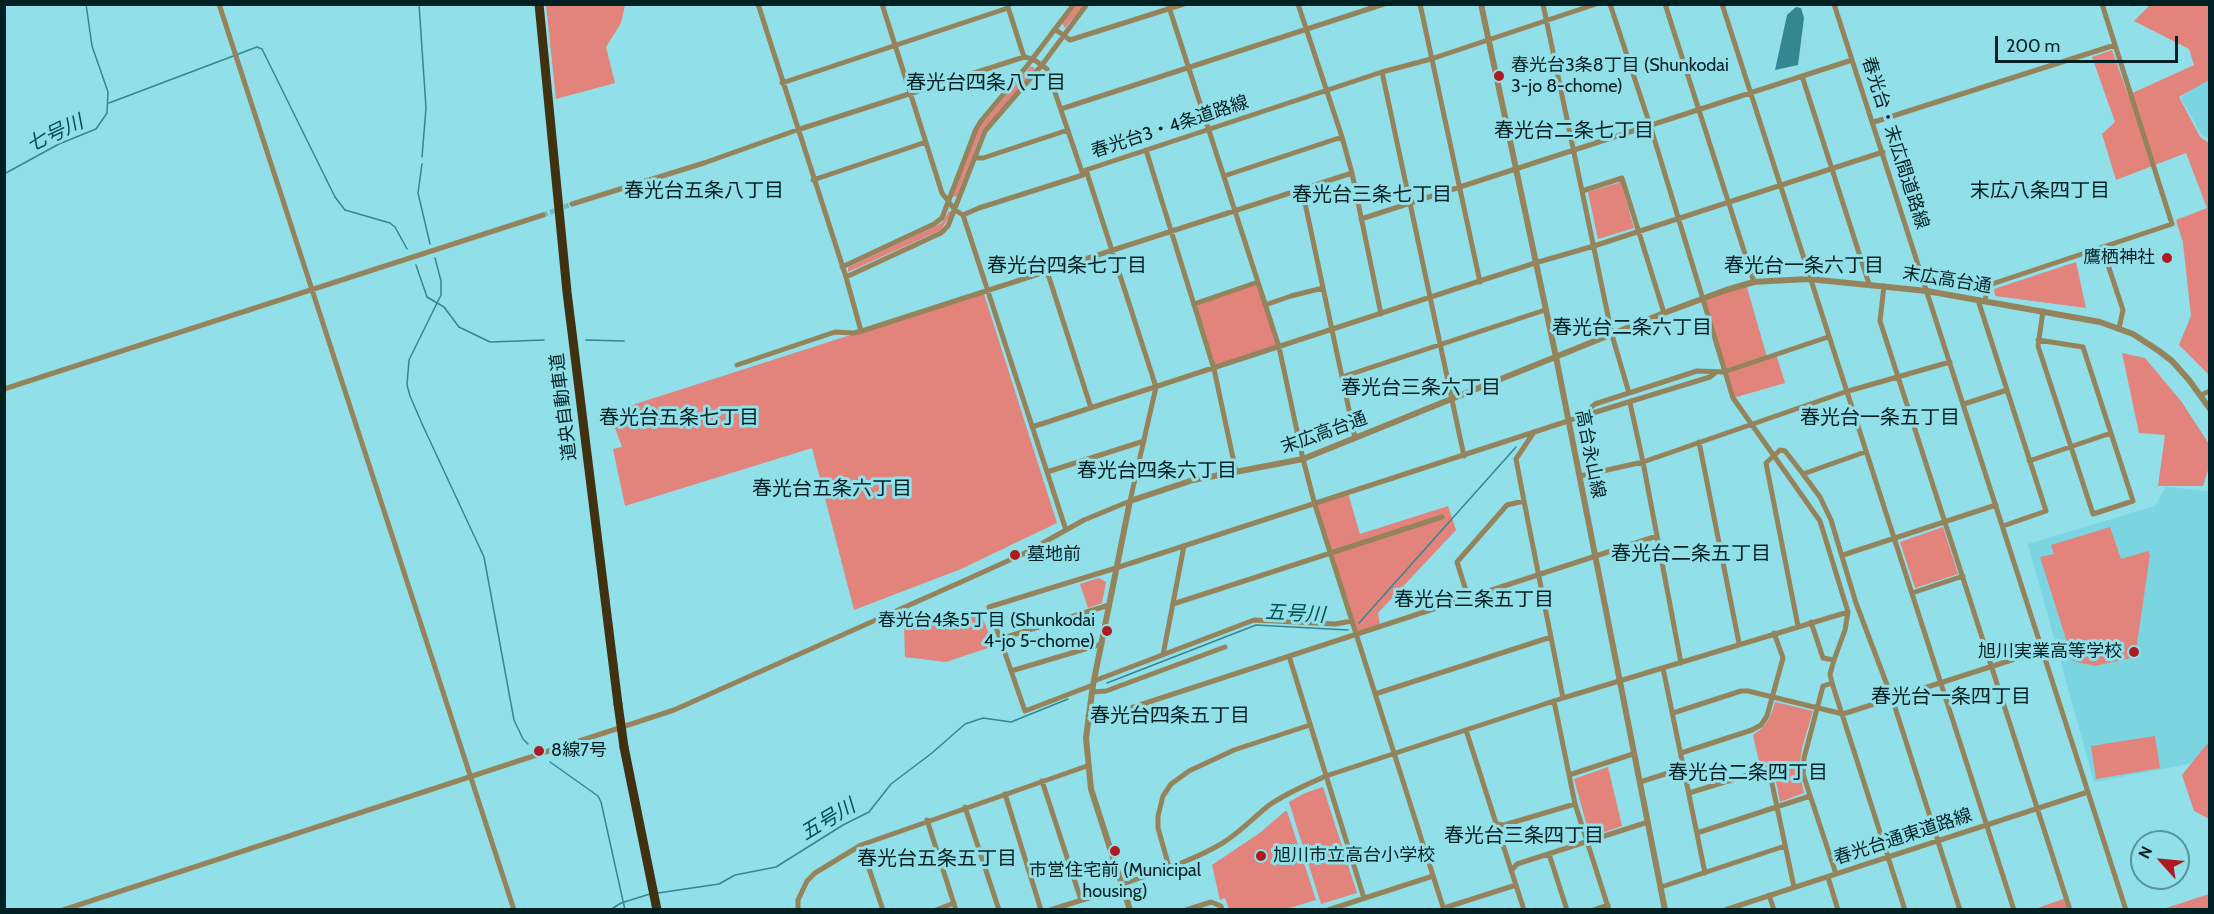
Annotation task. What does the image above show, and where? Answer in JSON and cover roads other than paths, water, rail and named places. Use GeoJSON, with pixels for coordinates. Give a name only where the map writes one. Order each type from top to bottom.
{"type":"FeatureCollection","features":[{"type":"Feature","properties":{"kind":"highway","name":"道央自動車道"},"geometry":{"type":"LineString","coordinates":[[539,4],[567,292],[618,704],[624,747],[657,909]]}},
{"type":"Feature","properties":{"kind":"street"},"geometry":{"type":"LineString","coordinates":[[219,4],[514,909]]}},
{"type":"Feature","properties":{"kind":"street"},"geometry":{"type":"LineString","coordinates":[[758,4],[861,331]]}},
{"type":"Feature","properties":{"kind":"street"},"geometry":{"type":"LineString","coordinates":[[882,4],[942,193],[955,210],[963,215],[1066,530]]}},
{"type":"Feature","properties":{"kind":"street"},"geometry":{"type":"LineString","coordinates":[[842,267],[934,225],[942,218],[976,129],[1056,30],[1074,4]]}},
{"type":"Feature","properties":{"kind":"street"},"geometry":{"type":"LineString","coordinates":[[846,278],[941,232],[948,226],[989,125],[1042,65],[1086,4]]}},
{"type":"Feature","properties":{"kind":"street"},"geometry":{"type":"LineString","coordinates":[[1056,30],[1070,40],[1168,7],[1184,4]]}},
{"type":"Feature","properties":{"kind":"street"},"geometry":{"type":"LineString","coordinates":[[1298,4],[1352,173],[1381,314]]}},
{"type":"Feature","properties":{"kind":"street"},"geometry":{"type":"LineString","coordinates":[[1061,110],[1384,4]]}},
{"type":"Feature","properties":{"kind":"street"},"geometry":{"type":"LineString","coordinates":[[1420,4],[1480,282]]}},
{"type":"Feature","properties":{"kind":"street","name":"高台永山線"},"geometry":{"type":"LineString","coordinates":[[1481,4],[1556,357],[1665,909]]}},
{"type":"Feature","properties":{"kind":"street"},"geometry":{"type":"LineString","coordinates":[[1543,4],[1612,335],[1629,393]]}},
{"type":"Feature","properties":{"kind":"street","name":"春光台3・4条道路線"},"geometry":{"type":"LineString","coordinates":[[1156,387],[1084,172],[1382,72],[1431,59],[1596,4]]}},
{"type":"Feature","properties":{"kind":"street"},"geometry":{"type":"LineString","coordinates":[[1610,4],[1650,125],[1733,398],[1820,521],[1848,612],[1845,630],[1830,675],[1905,909]]}},
{"type":"Feature","properties":{"kind":"street"},"geometry":{"type":"LineString","coordinates":[[1665,4],[1754,282]]}},
{"type":"Feature","properties":{"kind":"street"},"geometry":{"type":"LineString","coordinates":[[1722,4],[1845,392],[2014,909]]}},
{"type":"Feature","properties":{"kind":"street","name":"春光台・末広間道路線"},"geometry":{"type":"LineString","coordinates":[[1834,4],[1874,122],[2126,909]]}},
{"type":"Feature","properties":{"kind":"street"},"geometry":{"type":"LineString","coordinates":[[2003,526],[2046,511],[2007,390],[1982,300],[1987,289],[1992,284],[2172,224],[2102,4]]}},
{"type":"Feature","properties":{"kind":"street"},"geometry":{"type":"LineString","coordinates":[[782,82],[1008,6],[1024,57]]}},
{"type":"Feature","properties":{"kind":"street"},"geometry":{"type":"LineString","coordinates":[[1168,7],[1279,348],[1315,505],[1444,909],[1516,885]]}},
{"type":"Feature","properties":{"kind":"street"},"geometry":{"type":"LineString","coordinates":[[1874,122],[2115,45]]}},
{"type":"Feature","properties":{"kind":"street"},"geometry":{"type":"LineString","coordinates":[[572,204],[704,163],[797,130],[1024,57],[1033,59],[1047,69],[1084,172],[963,215]]}},
{"type":"Feature","properties":{"kind":"street"},"geometry":{"type":"LineString","coordinates":[[1361,219],[1852,60]]}},
{"type":"Feature","properties":{"kind":"street"},"geometry":{"type":"LineString","coordinates":[[1382,72],[1464,456]]}},
{"type":"Feature","properties":{"kind":"street"},"geometry":{"type":"LineString","coordinates":[[1802,75],[1869,284]]}},
{"type":"Feature","properties":{"kind":"street"},"geometry":{"type":"LineString","coordinates":[[974,158],[982,158],[1068,130]]}},
{"type":"Feature","properties":{"kind":"street"},"geometry":{"type":"LineString","coordinates":[[1224,176],[1342,136]]}},
{"type":"Feature","properties":{"kind":"street"},"geometry":{"type":"LineString","coordinates":[[813,180],[926,142]]}},
{"type":"Feature","properties":{"kind":"street"},"geometry":{"type":"LineString","coordinates":[[1146,150],[1214,369],[1236,472]]}},
{"type":"Feature","properties":{"kind":"street"},"geometry":{"type":"LineString","coordinates":[[1032,427],[1883,152]]}},
{"type":"Feature","properties":{"kind":"street"},"geometry":{"type":"LineString","coordinates":[[737,365],[835,332],[861,331],[1352,173]]}},
{"type":"Feature","properties":{"kind":"street"},"geometry":{"type":"LineString","coordinates":[[1582,191],[1622,178],[1664,313]]}},
{"type":"Feature","properties":{"kind":"street"},"geometry":{"type":"LineString","coordinates":[[1302,189],[1355,438]]}},
{"type":"Feature","properties":{"kind":"street"},"geometry":{"type":"LineString","coordinates":[[4,389],[543,215]]}},
{"type":"Feature","properties":{"kind":"street"},"geometry":{"type":"LineString","coordinates":[[2102,247],[2123,310],[2119,328]]}},
{"type":"Feature","properties":{"kind":"street"},"geometry":{"type":"LineString","coordinates":[[1047,271],[1091,408]]}},
{"type":"Feature","properties":{"kind":"street","name":"末広高台通"},"geometry":{"type":"LineString","coordinates":[[1130,501],[1194,480],[1303,459],[1664,313],[1754,282],[1809,279],[1869,284],[1982,300],[2100,322],[2145,340],[2172,361],[2210,409]]}},
{"type":"Feature","properties":{"kind":"street"},"geometry":{"type":"LineString","coordinates":[[1194,304],[1258,282]]}},
{"type":"Feature","properties":{"kind":"street"},"geometry":{"type":"LineString","coordinates":[[1884,286],[1880,321],[2070,909]]}},
{"type":"Feature","properties":{"kind":"street"},"geometry":{"type":"LineString","coordinates":[[1265,305],[1323,288]]}},
{"type":"Feature","properties":{"kind":"street"},"geometry":{"type":"LineString","coordinates":[[1342,377],[1545,310]]}},
{"type":"Feature","properties":{"kind":"street"},"geometry":{"type":"LineString","coordinates":[[2038,340],[2083,347],[2133,501],[2093,514],[2038,346],[2038,340],[2043,311]]}},
{"type":"Feature","properties":{"kind":"street"},"geometry":{"type":"LineString","coordinates":[[1352,621],[1335,624],[1254,620],[1025,711],[989,607],[1315,505],[1569,422],[1582,416],[1595,404],[1697,371],[1724,372],[1828,337]]}},
{"type":"Feature","properties":{"kind":"street"},"geometry":{"type":"LineString","coordinates":[[1580,476],[1643,462],[1845,392],[1950,362]]}},
{"type":"Feature","properties":{"kind":"street"},"geometry":{"type":"LineString","coordinates":[[1582,416],[1586,417],[1630,403],[1710,377],[1715,373]]}},
{"type":"Feature","properties":{"kind":"street"},"geometry":{"type":"LineString","coordinates":[[1130,909],[1091,789],[1086,738],[1092,692],[1116,568],[1156,387]]}},
{"type":"Feature","properties":{"kind":"street"},"geometry":{"type":"LineString","coordinates":[[1964,404],[2007,390]]}},
{"type":"Feature","properties":{"kind":"street"},"geometry":{"type":"LineString","coordinates":[[2201,395],[2210,391]]}},
{"type":"Feature","properties":{"kind":"street"},"geometry":{"type":"LineString","coordinates":[[1630,403],[1681,663]]}},
{"type":"Feature","properties":{"kind":"street"},"geometry":{"type":"LineString","coordinates":[[1534,432],[1516,459],[1563,698]]}},
{"type":"Feature","properties":{"kind":"street"},"geometry":{"type":"LineString","coordinates":[[2029,460],[2112,433]]}},
{"type":"Feature","properties":{"kind":"street"},"geometry":{"type":"LineString","coordinates":[[1047,472],[1144,441]]}},
{"type":"Feature","properties":{"kind":"street"},"geometry":{"type":"LineString","coordinates":[[1699,442],[1739,643]]}},
{"type":"Feature","properties":{"kind":"street"},"geometry":{"type":"LineString","coordinates":[[1798,626],[1766,463],[1780,450],[1785,451],[1820,497],[1831,520],[1856,603],[1892,698],[1960,909]]}},
{"type":"Feature","properties":{"kind":"street"},"geometry":{"type":"LineString","coordinates":[[1803,474],[1865,452]]}},
{"type":"Feature","properties":{"kind":"street"},"geometry":{"type":"LineString","coordinates":[[63,909],[674,710],[970,578],[1102,512],[1130,501]]}},
{"type":"Feature","properties":{"kind":"street"},"geometry":{"type":"LineString","coordinates":[[1468,597],[1457,562],[1507,505],[1524,501]]}},
{"type":"Feature","properties":{"kind":"street"},"geometry":{"type":"LineString","coordinates":[[1843,555],[1996,505]]}},
{"type":"Feature","properties":{"kind":"street"},"geometry":{"type":"LineString","coordinates":[[1173,604],[1443,517]]}},
{"type":"Feature","properties":{"kind":"street"},"geometry":{"type":"LineString","coordinates":[[1088,716],[1109,715],[1657,536]]}},
{"type":"Feature","properties":{"kind":"street"},"geometry":{"type":"LineString","coordinates":[[1163,655],[1185,546]]}},
{"type":"Feature","properties":{"kind":"street"},"geometry":{"type":"LineString","coordinates":[[1912,593],[1963,576]]}},
{"type":"Feature","properties":{"kind":"street"},"geometry":{"type":"LineString","coordinates":[[1000,639],[1109,605]]}},
{"type":"Feature","properties":{"kind":"street"},"geometry":{"type":"LineString","coordinates":[[1050,909],[1187,861],[1222,843],[1249,825],[1268,807],[1291,791],[1326,777],[1563,698],[1739,643],[1848,612]]}},
{"type":"Feature","properties":{"kind":"street"},"geometry":{"type":"LineString","coordinates":[[1811,622],[1823,658],[1834,660]]}},
{"type":"Feature","properties":{"kind":"street"},"geometry":{"type":"LineString","coordinates":[[1681,753],[1752,730],[1761,724],[1767,716],[1783,658],[1774,633]]}},
{"type":"Feature","properties":{"kind":"street"},"geometry":{"type":"LineString","coordinates":[[1375,694],[1551,637]]}},
{"type":"Feature","properties":{"kind":"street"},"geometry":{"type":"LineString","coordinates":[[1011,672],[1102,644]]}},
{"type":"Feature","properties":{"kind":"street"},"geometry":{"type":"LineString","coordinates":[[1092,692],[1106,692],[1225,647]]}},
{"type":"Feature","properties":{"kind":"street"},"geometry":{"type":"LineString","coordinates":[[1672,713],[1741,691],[1843,714],[2043,650]]}},
{"type":"Feature","properties":{"kind":"street"},"geometry":{"type":"LineString","coordinates":[[1288,656],[1364,898]]}},
{"type":"Feature","properties":{"kind":"street"},"geometry":{"type":"LineString","coordinates":[[1663,668],[1705,873]]}},
{"type":"Feature","properties":{"kind":"street"},"geometry":{"type":"LineString","coordinates":[[1832,683],[1822,686],[1804,758],[1803,774],[1836,874]]}},
{"type":"Feature","properties":{"kind":"street"},"geometry":{"type":"LineString","coordinates":[[1554,701],[1575,804],[1608,907],[1593,909]]}},
{"type":"Feature","properties":{"kind":"street"},"geometry":{"type":"LineString","coordinates":[[1169,867],[1158,828],[1158,816],[1163,796],[1171,784],[1189,771],[1234,750],[1310,725]]}},
{"type":"Feature","properties":{"kind":"street"},"geometry":{"type":"LineString","coordinates":[[1466,730],[1524,909]]}},
{"type":"Feature","properties":{"kind":"street"},"geometry":{"type":"LineString","coordinates":[[1569,775],[1634,754]]}},
{"type":"Feature","properties":{"kind":"street"},"geometry":{"type":"LineString","coordinates":[[798,909],[802,889],[815,873],[861,845],[927,820],[1087,766]]}},
{"type":"Feature","properties":{"kind":"street"},"geometry":{"type":"LineString","coordinates":[[1640,782],[1684,768]]}},
{"type":"Feature","properties":{"kind":"street"},"geometry":{"type":"LineString","coordinates":[[1689,793],[1764,770],[1770,774],[1794,887]]}},
{"type":"Feature","properties":{"kind":"street"},"geometry":{"type":"LineString","coordinates":[[1042,781],[1081,900]]}},
{"type":"Feature","properties":{"kind":"street","name":"春光台通東道路線"},"geometry":{"type":"LineString","coordinates":[[1725,909],[2088,792]]}},
{"type":"Feature","properties":{"kind":"street"},"geometry":{"type":"LineString","coordinates":[[1005,794],[1041,909]]}},
{"type":"Feature","properties":{"kind":"street"},"geometry":{"type":"LineString","coordinates":[[1697,833],[1810,796]]}},
{"type":"Feature","properties":{"kind":"street"},"geometry":{"type":"LineString","coordinates":[[1496,824],[1504,825],[1575,804]]}},
{"type":"Feature","properties":{"kind":"street"},"geometry":{"type":"LineString","coordinates":[[965,807],[999,909]]}},
{"type":"Feature","properties":{"kind":"street"},"geometry":{"type":"LineString","coordinates":[[927,820],[955,906],[936,909]]}},
{"type":"Feature","properties":{"kind":"street"},"geometry":{"type":"LineString","coordinates":[[1511,871],[1517,864],[1648,822]]}},
{"type":"Feature","properties":{"kind":"street"},"geometry":{"type":"LineString","coordinates":[[861,845],[883,909]]}},
{"type":"Feature","properties":{"kind":"street"},"geometry":{"type":"LineString","coordinates":[[1661,887],[1785,846]]}},
{"type":"Feature","properties":{"kind":"street"},"geometry":{"type":"LineString","coordinates":[[1549,854],[1567,909]]}},
{"type":"Feature","properties":{"kind":"street"},"geometry":{"type":"LineString","coordinates":[[1328,909],[1433,876]]}},
{"type":"Feature","properties":{"kind":"street"},"geometry":{"type":"LineString","coordinates":[[1828,877],[1838,909]]}},
{"type":"Feature","properties":{"kind":"street"},"geometry":{"type":"LineString","coordinates":[[1769,895],[1774,909]]}},
{"type":"Feature","properties":{"kind":"street"},"geometry":{"type":"LineString","coordinates":[[1186,909],[1211,902],[1216,902],[1222,909]]}},
{"type":"Feature","properties":{"kind":"waterway","name":"七号川"},"geometry":{"type":"LineString","coordinates":[[4,174],[59,144],[96,129],[107,113],[108,92],[92,46],[86,4]]}},
{"type":"Feature","properties":{"kind":"waterway"},"geometry":{"type":"LineString","coordinates":[[419,4],[426,108],[422,157]]}},
{"type":"Feature","properties":{"kind":"waterway"},"geometry":{"type":"LineString","coordinates":[[109,103],[257,47],[262,49],[335,197],[345,210],[390,223],[395,227],[407,249]]}},
{"type":"Feature","properties":{"kind":"waterway"},"geometry":{"type":"LineString","coordinates":[[422,164],[418,193],[430,244]]}},
{"type":"Feature","properties":{"kind":"waterway"},"geometry":{"type":"LineString","coordinates":[[435,258],[441,281],[441,295],[409,360],[407,385],[423,426],[484,557],[514,720],[528,744]]}},
{"type":"Feature","properties":{"kind":"waterway"},"geometry":{"type":"LineString","coordinates":[[416,265],[427,297],[444,307],[459,327],[490,342],[544,340]]}},
{"type":"Feature","properties":{"kind":"waterway"},"geometry":{"type":"LineString","coordinates":[[586,340],[624,341]]}},
{"type":"Feature","properties":{"kind":"waterway","name":"五号川"},"geometry":{"type":"LineString","coordinates":[[1359,623],[1516,447]]}},
{"type":"Feature","properties":{"kind":"waterway","name":"五号川"},"geometry":{"type":"LineString","coordinates":[[1107,683],[1256,625],[1348,630]]}},
{"type":"Feature","properties":{"kind":"waterway","name":"五号川"},"geometry":{"type":"LineString","coordinates":[[658,893],[719,884],[735,875],[776,867],[843,825],[869,812],[891,784],[965,724],[983,718],[1011,722],[1068,699]]}},
{"type":"Feature","properties":{"kind":"waterway"},"geometry":{"type":"LineString","coordinates":[[550,762],[598,796],[625,910]]}},
{"type":"Feature","properties":{"kind":"waterway","name":"五号川"},"geometry":{"type":"LineString","coordinates":[[610,910],[621,903],[650,894]]}},
{"type":"Feature","properties":{"kind":"tunnel"},"geometry":{"type":"LineString","coordinates":[[543,215],[572,204]]}},
{"type":"Feature","properties":{"kind":"place","name":"春光台3条8丁目 (Shunkodai 3-jo 8-chome)"},"geometry":{"type":"Point","coordinates":[1499,76]}},
{"type":"Feature","properties":{"kind":"place","name":"鷹栖神社"},"geometry":{"type":"Point","coordinates":[2167,258]}},
{"type":"Feature","properties":{"kind":"place","name":"墓地前"},"geometry":{"type":"Point","coordinates":[1015,555]}},
{"type":"Feature","properties":{"kind":"place","name":"春光台4条5丁目 (Shunkodai 4-jo 5-chome)"},"geometry":{"type":"Point","coordinates":[1107,631]}},
{"type":"Feature","properties":{"kind":"place","name":"旭川実業高等学校"},"geometry":{"type":"Point","coordinates":[2134,652]}},
{"type":"Feature","properties":{"kind":"place","name":"8線7号"},"geometry":{"type":"Point","coordinates":[539,751]}},
{"type":"Feature","properties":{"kind":"place","name":"市営住宅前 (Municipal housing)"},"geometry":{"type":"Point","coordinates":[1115,851]}},
{"type":"Feature","properties":{"kind":"place","name":"旭川市立高台小学校"},"geometry":{"type":"Point","coordinates":[1261,856]}},
{"type":"Feature","properties":{"kind":"district","name":"春光台四条八丁目"},"geometry":{"type":"Point","coordinates":[986,83]}},
{"type":"Feature","properties":{"kind":"district","name":"春光台二条七丁目"},"geometry":{"type":"Point","coordinates":[1574,131]}},
{"type":"Feature","properties":{"kind":"district","name":"春光台五条八丁目"},"geometry":{"type":"Point","coordinates":[704,191]}},
{"type":"Feature","properties":{"kind":"district","name":"末広八条四丁目"},"geometry":{"type":"Point","coordinates":[2040,191]}},
{"type":"Feature","properties":{"kind":"district","name":"春光台三条七丁目"},"geometry":{"type":"Point","coordinates":[1372,195]}},
{"type":"Feature","properties":{"kind":"district","name":"春光台四条七丁目"},"geometry":{"type":"Point","coordinates":[1067,266]}},
{"type":"Feature","properties":{"kind":"district","name":"春光台一条六丁目"},"geometry":{"type":"Point","coordinates":[1804,266]}},
{"type":"Feature","properties":{"kind":"district","name":"春光台二条六丁目"},"geometry":{"type":"Point","coordinates":[1632,328]}},
{"type":"Feature","properties":{"kind":"district","name":"春光台三条六丁目"},"geometry":{"type":"Point","coordinates":[1421,388]}},
{"type":"Feature","properties":{"kind":"district","name":"春光台五条七丁目"},"geometry":{"type":"Point","coordinates":[679,418]}},
{"type":"Feature","properties":{"kind":"district","name":"春光台一条五丁目"},"geometry":{"type":"Point","coordinates":[1880,418]}},
{"type":"Feature","properties":{"kind":"district","name":"春光台四条六丁目"},"geometry":{"type":"Point","coordinates":[1157,471]}},
{"type":"Feature","properties":{"kind":"district","name":"春光台五条六丁目"},"geometry":{"type":"Point","coordinates":[832,489]}},
{"type":"Feature","properties":{"kind":"district","name":"春光台二条五丁目"},"geometry":{"type":"Point","coordinates":[1691,554]}},
{"type":"Feature","properties":{"kind":"district","name":"春光台三条五丁目"},"geometry":{"type":"Point","coordinates":[1474,600]}},
{"type":"Feature","properties":{"kind":"district","name":"春光台一条四丁目"},"geometry":{"type":"Point","coordinates":[1951,697]}},
{"type":"Feature","properties":{"kind":"district","name":"春光台四条五丁目"},"geometry":{"type":"Point","coordinates":[1170,716]}},
{"type":"Feature","properties":{"kind":"district","name":"春光台二条四丁目"},"geometry":{"type":"Point","coordinates":[1748,773]}},
{"type":"Feature","properties":{"kind":"district","name":"春光台三条四丁目"},"geometry":{"type":"Point","coordinates":[1524,836]}},
{"type":"Feature","properties":{"kind":"district","name":"春光台五条五丁目"},"geometry":{"type":"Point","coordinates":[937,859]}}]}
